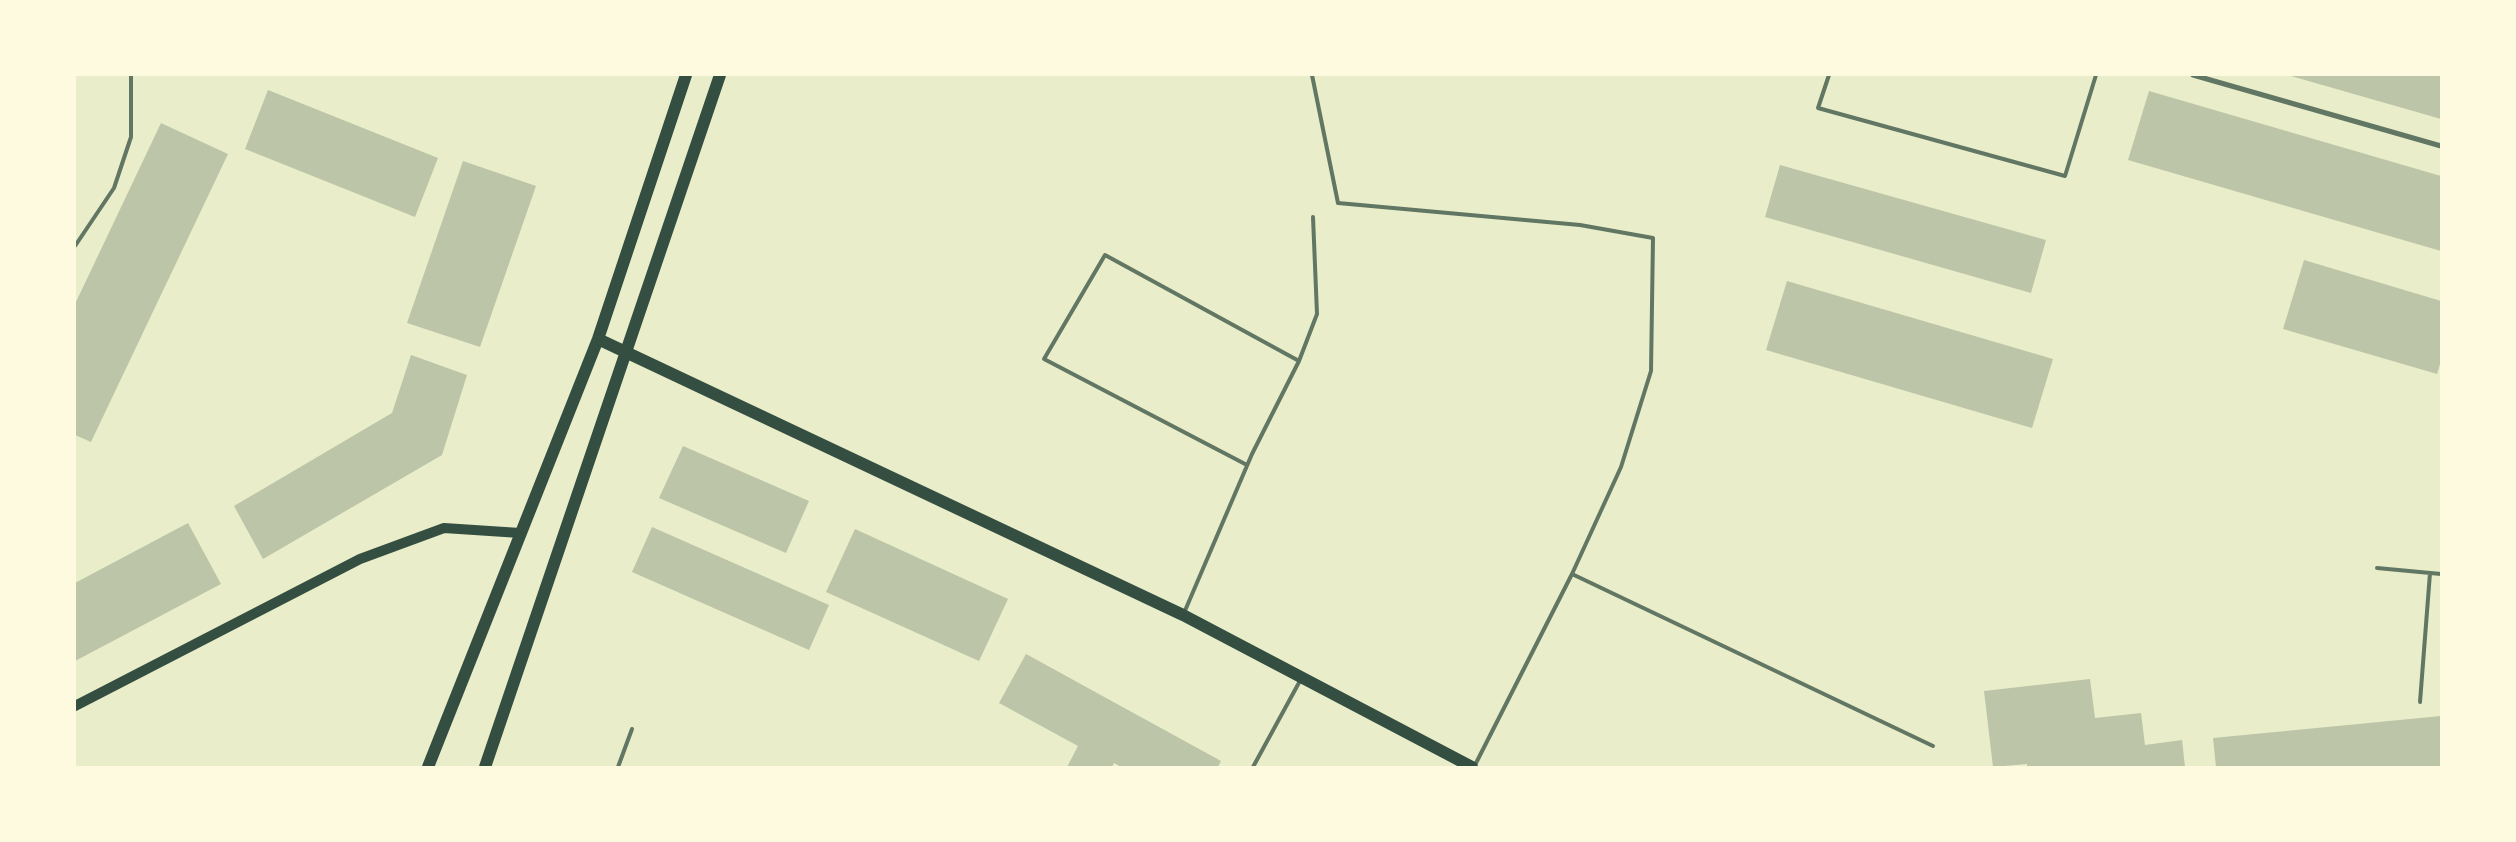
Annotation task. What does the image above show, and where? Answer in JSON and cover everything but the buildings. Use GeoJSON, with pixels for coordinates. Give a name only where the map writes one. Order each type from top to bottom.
{"type":"FeatureCollection","features":[{"type":"Feature","properties":{"kind":"main road"},"geometry":{"type":"LineString","coordinates":[[428,767],[598,339],[686,75]]}},
{"type":"Feature","properties":{"kind":"main road"},"geometry":{"type":"LineString","coordinates":[[485,767],[720,75]]}},
{"type":"Feature","properties":{"kind":"main road"},"geometry":{"type":"LineString","coordinates":[[598,339],[627,351],[1183,615],[1473,767]]}},
{"type":"Feature","properties":{"kind":"main road"},"geometry":{"type":"LineString","coordinates":[[75,706],[360,559],[444,528],[520,533]]}},
{"type":"Feature","properties":{"kind":"street"},"geometry":{"type":"LineString","coordinates":[[2193,75],[2441,146]]}},
{"type":"Feature","properties":{"kind":"lane"},"geometry":{"type":"LineString","coordinates":[[75,246],[114,188],[131,137],[131,75]]}},
{"type":"Feature","properties":{"kind":"lane"},"geometry":{"type":"LineString","coordinates":[[1312,75],[1338,203],[1580,225],[1653,238],[1651,371],[1621,467],[1572,574],[1473,767]]}},
{"type":"Feature","properties":{"kind":"lane"},"geometry":{"type":"LineString","coordinates":[[1829,75],[1818,108],[2065,176],[2096,75]]}},
{"type":"Feature","properties":{"kind":"lane"},"geometry":{"type":"LineString","coordinates":[[1183,615],[1247,465],[1299,361],[1317,314],[1313,217]]}},
{"type":"Feature","properties":{"kind":"lane"},"geometry":{"type":"LineString","coordinates":[[1247,465],[1044,359],[1105,255],[1299,361]]}},
{"type":"Feature","properties":{"kind":"lane"},"geometry":{"type":"LineString","coordinates":[[2377,568],[2441,574]]}},
{"type":"Feature","properties":{"kind":"lane"},"geometry":{"type":"LineString","coordinates":[[2420,702],[2430,573]]}},
{"type":"Feature","properties":{"kind":"lane"},"geometry":{"type":"LineString","coordinates":[[1572,574],[1934,746]]}},
{"type":"Feature","properties":{"kind":"lane"},"geometry":{"type":"LineString","coordinates":[[1253,767],[1302,677]]}},
{"type":"Feature","properties":{"kind":"lane"},"geometry":{"type":"LineString","coordinates":[[618,767],[632,729]]}}]}
